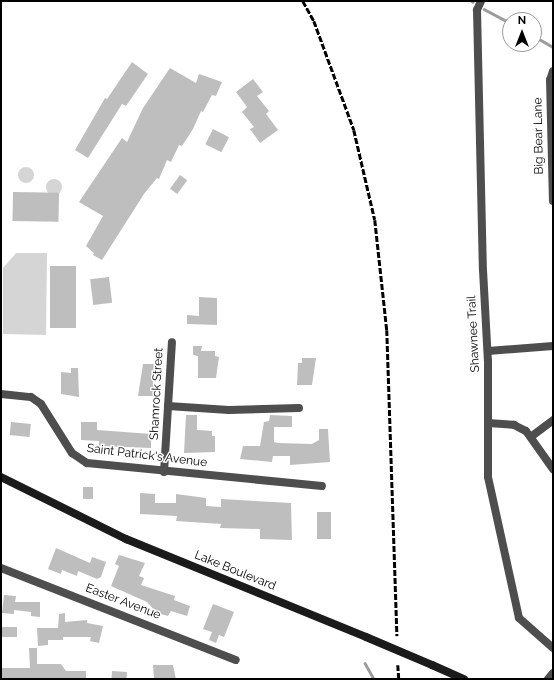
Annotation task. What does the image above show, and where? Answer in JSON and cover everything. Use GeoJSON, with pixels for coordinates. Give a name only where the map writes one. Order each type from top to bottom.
{"type":"FeatureCollection","features":[{"type":"Feature","properties":{"kind":"main road","name":"Lake Boulevard"},"geometry":{"type":"LineString","coordinates":[[1,477],[126,538],[464,679]]}},
{"type":"Feature","properties":{"kind":"street","name":"Shawnee Trail"},"geometry":{"type":"LineString","coordinates":[[481,1],[477,10],[479,164],[488,351],[489,484],[519,618],[553,648]]}},
{"type":"Feature","properties":{"kind":"street","name":"Big Bear Lane"},"geometry":{"type":"LineString","coordinates":[[553,71],[550,80],[553,201]]}},
{"type":"Feature","properties":{"kind":"street","name":"Shamrock Street"},"geometry":{"type":"LineString","coordinates":[[164,472],[172,342]]}},
{"type":"Feature","properties":{"kind":"street"},"geometry":{"type":"LineString","coordinates":[[488,351],[553,346]]}},
{"type":"Feature","properties":{"kind":"street","name":"Saint Patrick's Avenue"},"geometry":{"type":"LineString","coordinates":[[1,394],[31,397],[41,404],[72,453],[80,460],[164,472],[322,486]]}},
{"type":"Feature","properties":{"kind":"street"},"geometry":{"type":"LineString","coordinates":[[168,406],[237,410],[299,408]]}},
{"type":"Feature","properties":{"kind":"street"},"geometry":{"type":"LineString","coordinates":[[532,436],[553,420]]}},
{"type":"Feature","properties":{"kind":"street"},"geometry":{"type":"LineString","coordinates":[[488,423],[514,425],[532,436],[553,469]]}},
{"type":"Feature","properties":{"kind":"street","name":"Easter Avenue"},"geometry":{"type":"LineString","coordinates":[[1,568],[236,660]]}},
{"type":"Feature","properties":{"kind":"street"},"geometry":{"type":"LineString","coordinates":[[548,679],[553,672]]}},
{"type":"Feature","properties":{"kind":"shaded area"},"geometry":{"type":"Polygon","coordinates":[[[26,167],[32,169],[34,175],[32,181],[26,183],[20,181],[18,175],[20,169],[26,167]]]}},
{"type":"Feature","properties":{"kind":"shaded area"},"geometry":{"type":"Polygon","coordinates":[[[54,179],[61,184],[62,187],[57,194],[54,195],[47,190],[46,187],[51,180],[54,179]]]}},
{"type":"Feature","properties":{"kind":"shaded area"},"geometry":{"type":"Polygon","coordinates":[[[16,253],[47,253],[46,335],[3,334],[3,268],[16,253]]]}},
{"type":"Feature","properties":{"kind":"building"},"geometry":{"type":"Polygon","coordinates":[[[132,62],[148,74],[126,106],[122,104],[88,158],[75,150],[105,98],[107,99],[132,62]]]}},
{"type":"Feature","properties":{"kind":"building"},"geometry":{"type":"Polygon","coordinates":[[[170,68],[196,83],[199,74],[222,82],[216,96],[212,95],[203,112],[201,111],[193,129],[182,146],[179,145],[171,162],[167,160],[159,179],[157,178],[144,194],[102,260],[93,255],[94,253],[86,246],[103,216],[79,202],[122,138],[127,142],[143,108],[170,68]]]}},
{"type":"Feature","properties":{"kind":"building"},"geometry":{"type":"Polygon","coordinates":[[[253,79],[263,92],[257,96],[269,111],[266,114],[278,130],[260,143],[250,129],[254,127],[242,112],[247,107],[236,92],[253,79]]]}},
{"type":"Feature","properties":{"kind":"building"},"geometry":{"type":"Polygon","coordinates":[[[213,129],[229,137],[221,152],[205,144],[213,129]]]}},
{"type":"Feature","properties":{"kind":"building"},"geometry":{"type":"Polygon","coordinates":[[[180,175],[187,180],[177,194],[170,189],[180,175]]]}},
{"type":"Feature","properties":{"kind":"building"},"geometry":{"type":"Polygon","coordinates":[[[13,192],[59,193],[58,222],[12,221],[13,192]]]}},
{"type":"Feature","properties":{"kind":"building"},"geometry":{"type":"Polygon","coordinates":[[[50,266],[76,266],[76,328],[50,328],[50,266]]]}},
{"type":"Feature","properties":{"kind":"building"},"geometry":{"type":"Polygon","coordinates":[[[109,277],[112,303],[93,305],[90,279],[109,277]]]}},
{"type":"Feature","properties":{"kind":"building"},"geometry":{"type":"Polygon","coordinates":[[[199,297],[217,298],[217,325],[187,324],[187,315],[199,316],[199,297]]]}},
{"type":"Feature","properties":{"kind":"building"},"geometry":{"type":"Polygon","coordinates":[[[193,346],[202,346],[201,351],[215,351],[215,356],[219,357],[216,378],[198,378],[198,356],[193,355],[193,346]]]}},
{"type":"Feature","properties":{"kind":"building"},"geometry":{"type":"Polygon","coordinates":[[[302,358],[316,358],[312,385],[297,385],[298,363],[302,363],[302,358]]]}},
{"type":"Feature","properties":{"kind":"building"},"geometry":{"type":"Polygon","coordinates":[[[143,364],[155,364],[155,396],[138,396],[143,364]]]}},
{"type":"Feature","properties":{"kind":"building"},"geometry":{"type":"Polygon","coordinates":[[[71,368],[78,368],[79,397],[61,394],[61,372],[71,373],[71,368]]]}},
{"type":"Feature","properties":{"kind":"building"},"geometry":{"type":"Polygon","coordinates":[[[186,415],[197,415],[197,430],[212,431],[212,436],[215,436],[215,452],[184,453],[186,415]]]}},
{"type":"Feature","properties":{"kind":"building"},"geometry":{"type":"Polygon","coordinates":[[[270,415],[292,416],[292,427],[274,427],[274,442],[278,443],[312,444],[319,440],[319,429],[328,429],[330,462],[290,465],[290,456],[273,456],[272,462],[240,459],[243,446],[260,446],[264,422],[269,421],[270,415]]]}},
{"type":"Feature","properties":{"kind":"building"},"geometry":{"type":"Polygon","coordinates":[[[11,422],[31,424],[30,437],[10,435],[11,422]]]}},
{"type":"Feature","properties":{"kind":"building"},"geometry":{"type":"Polygon","coordinates":[[[81,422],[97,422],[97,430],[151,434],[151,448],[99,446],[99,441],[81,440],[81,422]]]}},
{"type":"Feature","properties":{"kind":"building"},"geometry":{"type":"Polygon","coordinates":[[[83,487],[93,487],[93,499],[83,499],[83,487]]]}},
{"type":"Feature","properties":{"kind":"building"},"geometry":{"type":"Polygon","coordinates":[[[140,493],[155,494],[155,503],[176,503],[176,494],[206,498],[206,506],[221,507],[221,499],[291,503],[292,540],[260,539],[260,529],[220,528],[221,524],[176,521],[177,516],[140,514],[140,493]]]}},
{"type":"Feature","properties":{"kind":"building"},"geometry":{"type":"Polygon","coordinates":[[[317,512],[331,512],[331,539],[317,539],[317,512]]]}},
{"type":"Feature","properties":{"kind":"building"},"geometry":{"type":"Polygon","coordinates":[[[56,548],[90,563],[92,557],[106,562],[101,577],[97,579],[78,571],[77,576],[62,570],[61,574],[48,569],[56,548]]]}},
{"type":"Feature","properties":{"kind":"building"},"geometry":{"type":"Polygon","coordinates":[[[119,555],[145,563],[139,576],[144,578],[141,585],[175,596],[174,600],[190,606],[187,616],[171,611],[168,616],[157,613],[147,602],[111,586],[119,566],[115,564],[119,555]]]}},
{"type":"Feature","properties":{"kind":"building"},"geometry":{"type":"Polygon","coordinates":[[[4,595],[16,596],[15,602],[40,602],[40,617],[31,616],[31,612],[14,610],[14,614],[2,613],[4,595]]]}},
{"type":"Feature","properties":{"kind":"building"},"geometry":{"type":"Polygon","coordinates":[[[213,604],[234,612],[224,637],[219,635],[216,643],[209,640],[212,632],[203,629],[213,604]]]}},
{"type":"Feature","properties":{"kind":"building"},"geometry":{"type":"Polygon","coordinates":[[[65,613],[65,622],[87,620],[87,623],[103,626],[99,643],[90,641],[91,637],[63,637],[63,640],[48,640],[48,645],[38,646],[37,628],[58,628],[59,614],[65,613]]]}},
{"type":"Feature","properties":{"kind":"building"},"geometry":{"type":"Polygon","coordinates":[[[1,627],[17,627],[17,637],[1,637],[1,627]]]}},
{"type":"Feature","properties":{"kind":"building"},"geometry":{"type":"Polygon","coordinates":[[[29,648],[37,648],[37,664],[61,664],[66,671],[86,671],[86,679],[1,679],[1,668],[30,668],[29,648]]]}},
{"type":"Feature","properties":{"kind":"building"},"geometry":{"type":"Polygon","coordinates":[[[153,665],[173,665],[176,679],[154,679],[153,665]]]}},
{"type":"Feature","properties":{"kind":"building"},"geometry":{"type":"Polygon","coordinates":[[[112,671],[127,672],[126,679],[111,679],[112,671]]]}},
{"type":"Feature","properties":{"kind":"waterway"},"geometry":{"type":"LineString","coordinates":[[484,9],[502,19]]}},
{"type":"Feature","properties":{"kind":"waterway"},"geometry":{"type":"LineString","coordinates":[[542,41],[553,47]]}},
{"type":"Feature","properties":{"kind":"waterway"},"geometry":{"type":"LineString","coordinates":[[365,663],[374,679]]}},
{"type":"Feature","properties":{"kind":"railway"},"geometry":{"type":"LineString","coordinates":[[303,1],[314,21],[354,130],[375,220],[387,330],[397,636]]}},
{"type":"Feature","properties":{"kind":"railway"},"geometry":{"type":"LineString","coordinates":[[398,665],[399,679]]}}]}
